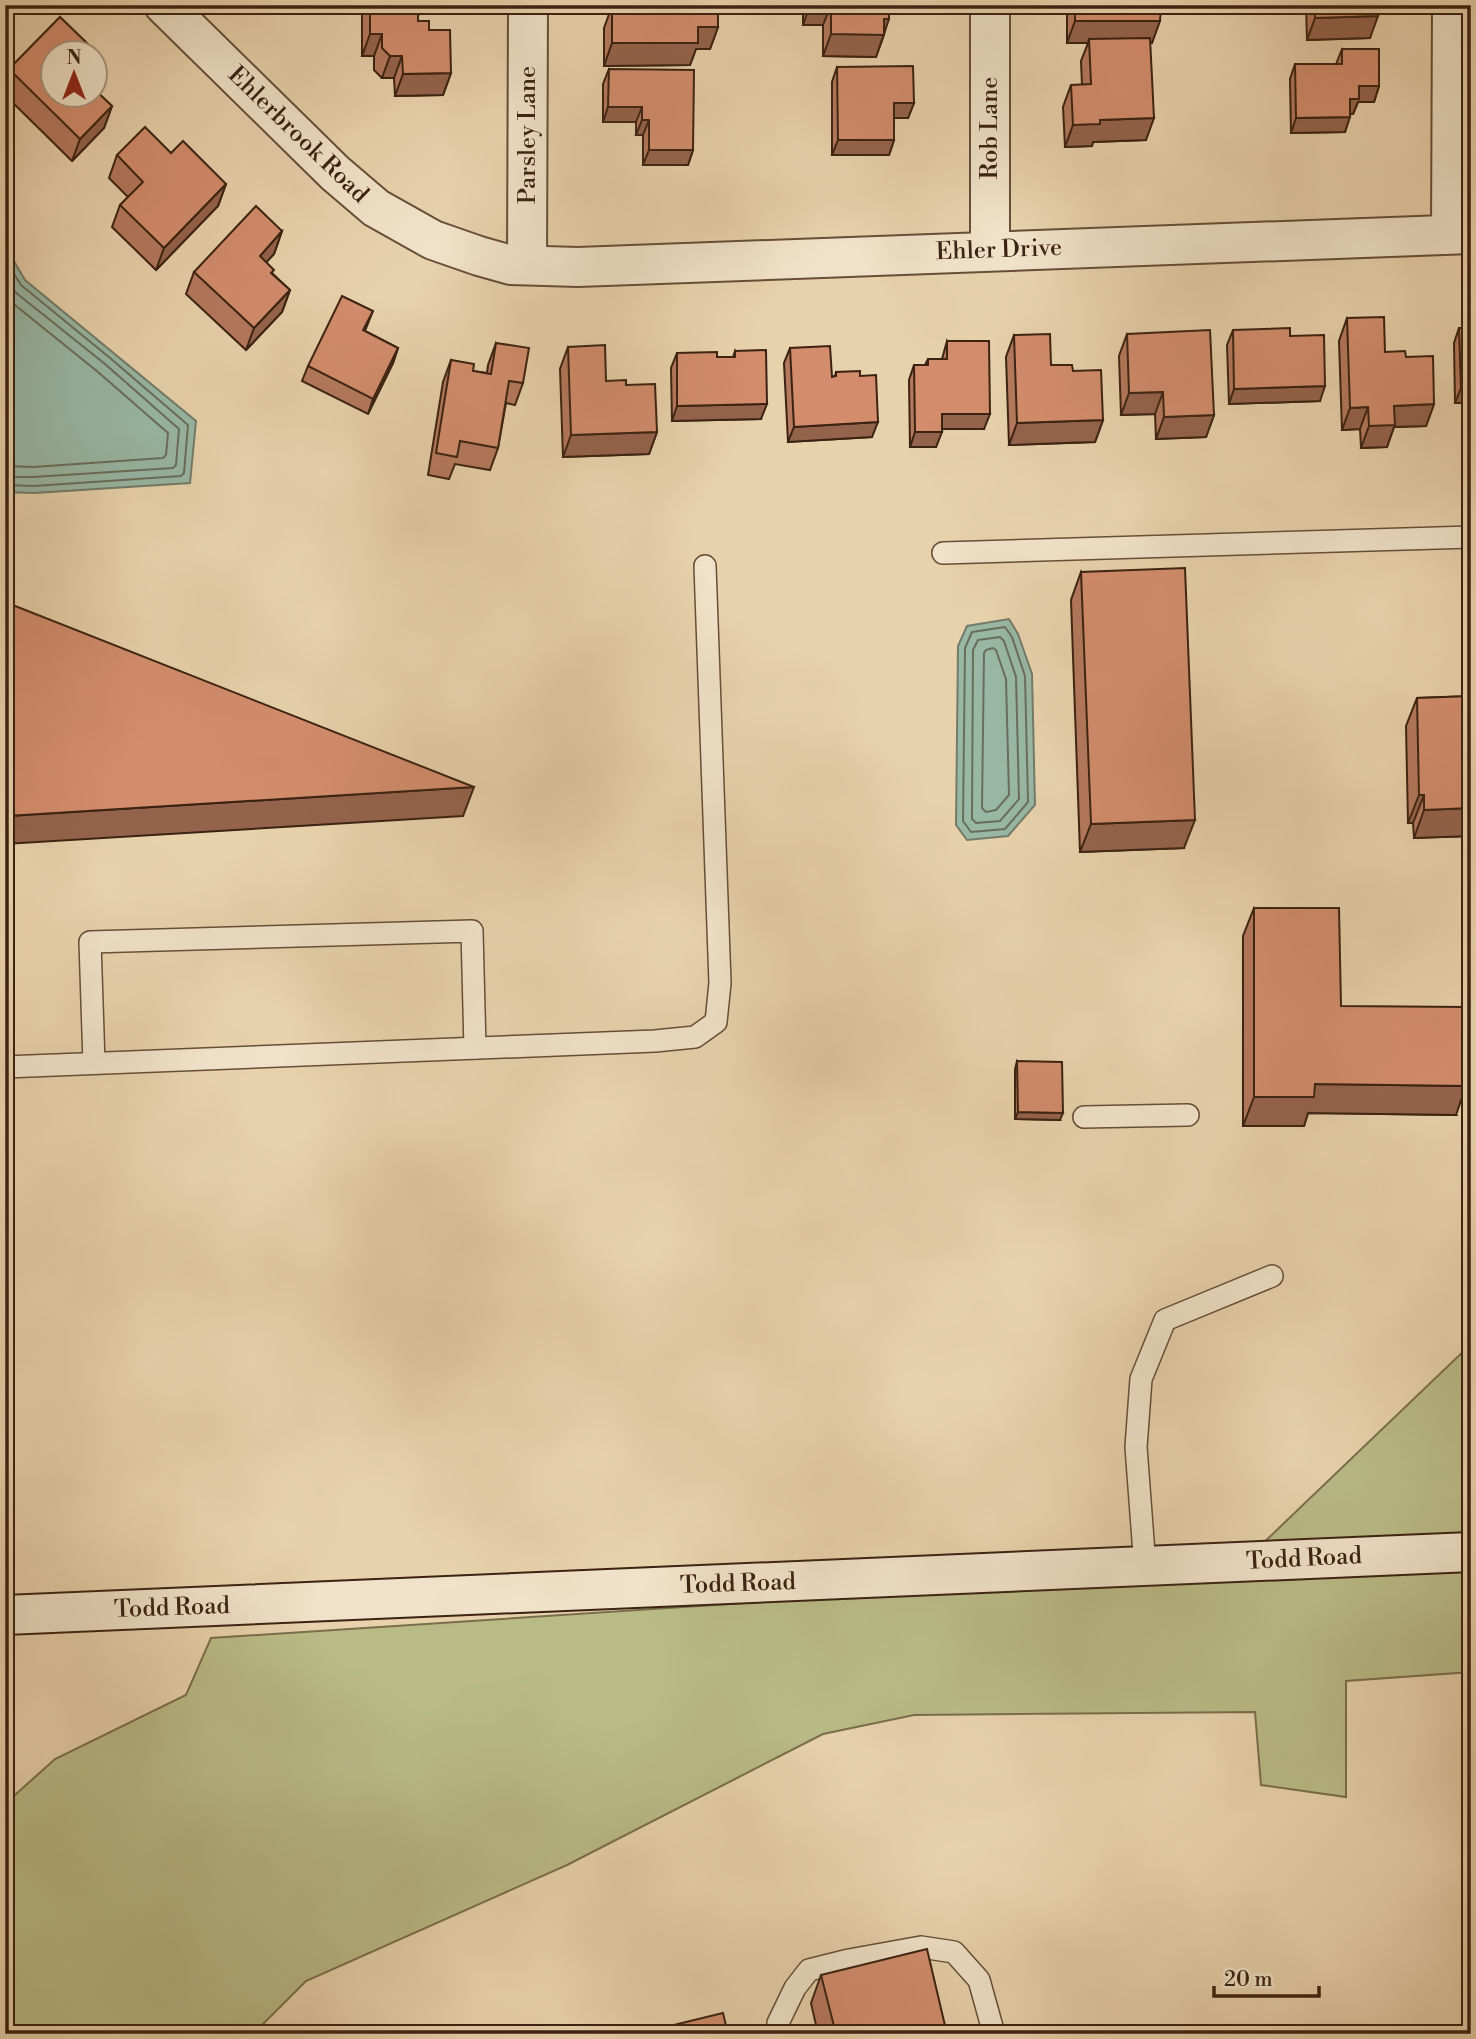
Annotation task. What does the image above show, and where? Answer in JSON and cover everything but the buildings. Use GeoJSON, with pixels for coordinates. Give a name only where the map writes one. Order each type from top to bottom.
{"type":"FeatureCollection","features":[{"type":"Feature","properties":{"kind":"street","name":"Ehlerbrook Road"},"geometry":{"type":"LineString","coordinates":[[164,5],[335,173],[376,208],[433,240],[511,265],[527,265]]}},
{"type":"Feature","properties":{"kind":"street","name":"Parsley Lane"},"geometry":{"type":"LineString","coordinates":[[527,265],[528,5]]}},
{"type":"Feature","properties":{"kind":"street","name":"Rob Lane"},"geometry":{"type":"LineString","coordinates":[[990,5],[990,251]]}},
{"type":"Feature","properties":{"kind":"street"},"geometry":{"type":"LineString","coordinates":[[1452,5],[1461,234]]}},
{"type":"Feature","properties":{"kind":"street","name":"Ehler Drive"},"geometry":{"type":"LineString","coordinates":[[527,265],[578,267],[1461,234]]}},
{"type":"Feature","properties":{"kind":"street","name":"Todd Road"},"geometry":{"type":"LineString","coordinates":[[5,1615],[1471,1552]]}},
{"type":"Feature","properties":{"kind":"lane"},"geometry":{"type":"LineString","coordinates":[[943,554],[1471,537]]}},
{"type":"Feature","properties":{"kind":"lane"},"geometry":{"type":"LineString","coordinates":[[5,1067],[655,1041],[695,1037],[716,1022],[720,983],[705,566]]}},
{"type":"Feature","properties":{"kind":"lane"},"geometry":{"type":"LineString","coordinates":[[94,1063],[90,942],[472,931],[475,1048]]}},
{"type":"Feature","properties":{"kind":"lane"},"geometry":{"type":"LineString","coordinates":[[1084,1117],[1188,1115]]}},
{"type":"Feature","properties":{"kind":"lane"},"geometry":{"type":"LineString","coordinates":[[1145,1567],[1136,1447],[1141,1379],[1165,1320],[1272,1276]]}},
{"type":"Feature","properties":{"kind":"lane"},"geometry":{"type":"LineString","coordinates":[[780,2034],[778,2023],[795,1988],[809,1970],[921,1947],[954,1952],[979,1980],[994,2034]]}},
{"type":"Feature","properties":{"kind":"green space"},"geometry":{"type":"Polygon","coordinates":[[[1471,1344],[1471,1672],[1346,1681],[1346,1797],[1261,1785],[1255,1712],[914,1715],[823,1734],[567,1865],[306,1981],[253,2034],[5,2034],[5,1804],[55,1759],[186,1695],[211,1638],[1234,1571],[1471,1344]]]}},
{"type":"Feature","properties":{"kind":"water"},"geometry":{"type":"Polygon","coordinates":[[[5,246],[25,280],[196,421],[190,483],[34,493],[5,492],[5,246]]]}},
{"type":"Feature","properties":{"kind":"water"},"geometry":{"type":"Polygon","coordinates":[[[1009,619],[1018,634],[1032,674],[1035,805],[1008,836],[967,840],[956,825],[958,646],[967,626],[1009,619]]]}}]}
